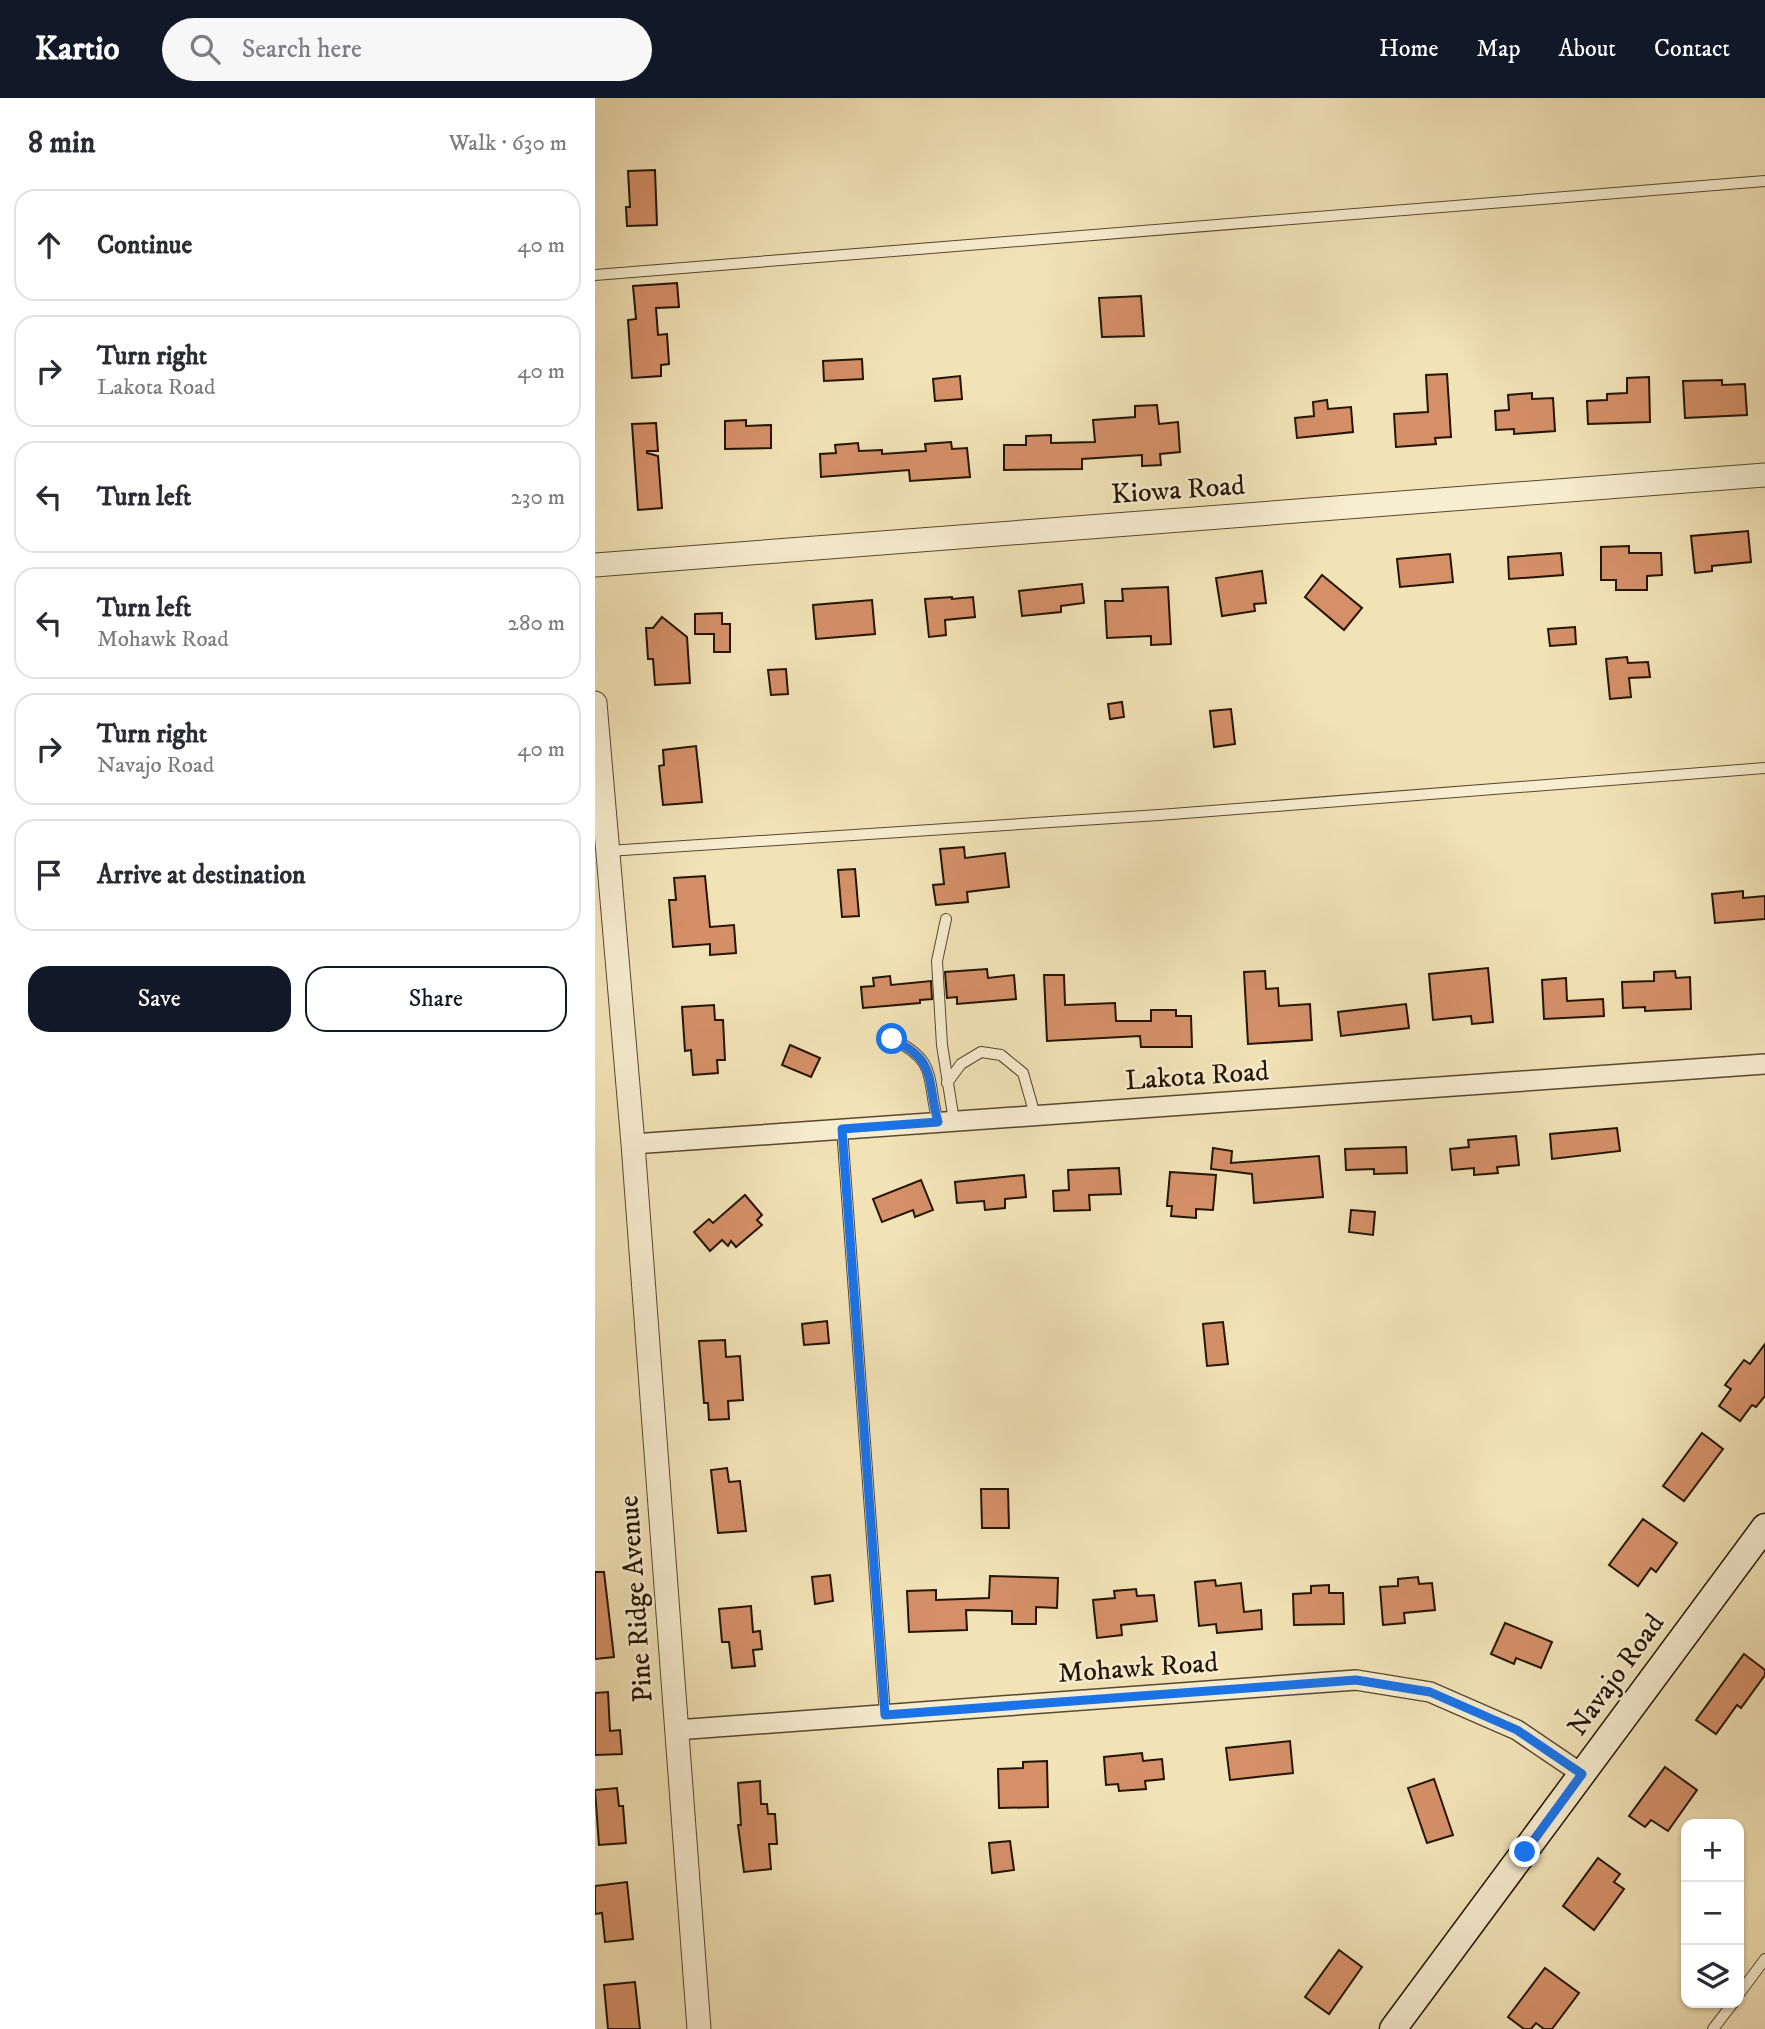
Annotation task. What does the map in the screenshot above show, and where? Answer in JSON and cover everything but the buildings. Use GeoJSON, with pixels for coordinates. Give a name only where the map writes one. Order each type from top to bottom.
{"type":"FeatureCollection","features":[{"type":"Feature","properties":{"kind":"main road","name":"Navajo Road"},"geometry":{"type":"LineString","coordinates":[[1393,2029],[1765,1527]]}},
{"type":"Feature","properties":{"kind":"street","name":"Kiowa Road"},"geometry":{"type":"LineString","coordinates":[[595,565],[1765,475]]}},
{"type":"Feature","properties":{"kind":"street","name":"Pine Ridge Avenue"},"geometry":{"type":"LineString","coordinates":[[595,703],[633,1144],[699,2029]]}},
{"type":"Feature","properties":{"kind":"street","name":"Lakota Road"},"geometry":{"type":"LineString","coordinates":[[633,1144],[1765,1064]]}},
{"type":"Feature","properties":{"kind":"street","name":"Mohawk Road"},"geometry":{"type":"LineString","coordinates":[[675,1730],[1356,1680],[1430,1692],[1517,1730],[1582,1774]]}},
{"type":"Feature","properties":{"kind":"lane"},"geometry":{"type":"LineString","coordinates":[[595,275],[1765,181]]}},
{"type":"Feature","properties":{"kind":"lane"},"geometry":{"type":"LineString","coordinates":[[608,851],[1159,816],[1765,768]]}},
{"type":"Feature","properties":{"kind":"lane"},"geometry":{"type":"LineString","coordinates":[[946,919],[937,961],[947,1083],[946,1121]]}},
{"type":"Feature","properties":{"kind":"lane"},"geometry":{"type":"LineString","coordinates":[[892,1039],[911,1048],[922,1059],[946,1121]]}},
{"type":"Feature","properties":{"kind":"lane"},"geometry":{"type":"LineString","coordinates":[[947,1083],[961,1064],[981,1052],[1001,1055],[1023,1073],[1035,1115]]}},
{"type":"Feature","properties":{"kind":"lane"},"geometry":{"type":"LineString","coordinates":[[842,1129],[885,1715]]}},
{"type":"Feature","properties":{"kind":"lane"},"geometry":{"type":"LineString","coordinates":[[1744,1987],[1765,1959]]}},
{"type":"Feature","properties":{"kind":"lane"},"geometry":{"type":"LineString","coordinates":[[1713,2029],[1729,2008]]}},
{"type":"Feature","properties":{"kind":"route"},"geometry":{"type":"LineString","coordinates":[[892,1039],[911,1048],[922,1059],[929,1072],[938,1122],[842,1129],[885,1715],[1356,1680],[1430,1692],[1517,1730],[1582,1774],[1525,1852]]}}]}
